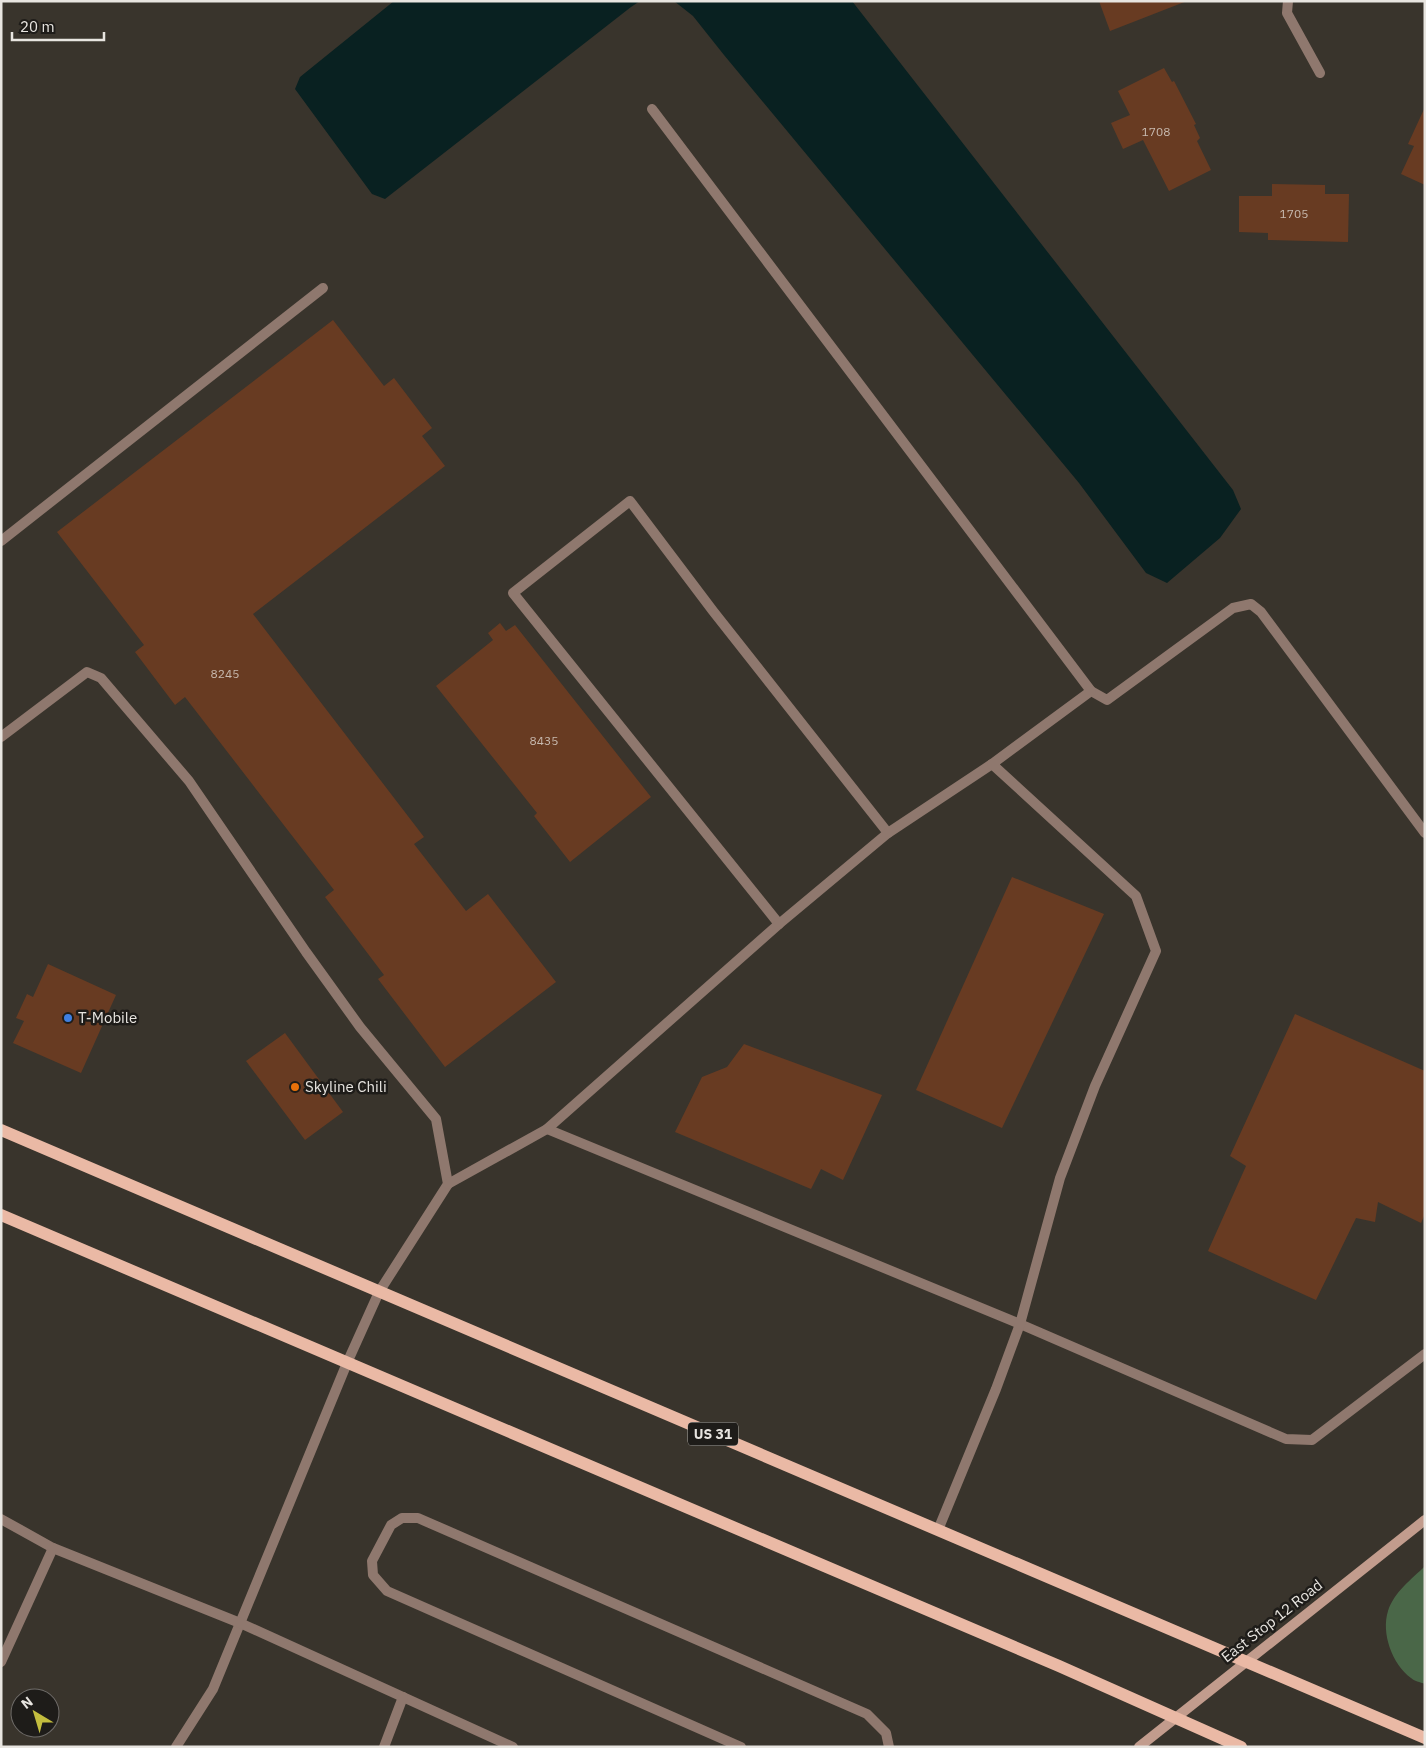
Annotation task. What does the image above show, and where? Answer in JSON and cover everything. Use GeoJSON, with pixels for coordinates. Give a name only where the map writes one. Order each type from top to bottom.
{"type":"FeatureCollection","features":[{"type":"Feature","properties":{"kind":"main road","name":"US 31"},"geometry":{"type":"LineString","coordinates":[[1,1130],[1425,1738]]}},
{"type":"Feature","properties":{"kind":"main road"},"geometry":{"type":"LineString","coordinates":[[1,1215],[1050,1662],[1174,1719],[1241,1747]]}},
{"type":"Feature","properties":{"kind":"street"},"geometry":{"type":"LineString","coordinates":[[1288,1],[1287,14],[1320,73]]}},
{"type":"Feature","properties":{"kind":"street"},"geometry":{"type":"LineString","coordinates":[[652,109],[1090,691],[1108,700],[1233,608],[1251,604],[1261,612],[1425,833]]}},
{"type":"Feature","properties":{"kind":"street"},"geometry":{"type":"LineString","coordinates":[[1,541],[323,288]]}},
{"type":"Feature","properties":{"kind":"street"},"geometry":{"type":"LineString","coordinates":[[779,924],[513,593],[630,501],[713,611],[888,833]]}},
{"type":"Feature","properties":{"kind":"street"},"geometry":{"type":"LineString","coordinates":[[1,737],[88,672],[101,678],[189,781],[306,952],[355,1019],[436,1119],[448,1184]]}},
{"type":"Feature","properties":{"kind":"street"},"geometry":{"type":"LineString","coordinates":[[176,1747],[213,1689],[347,1363],[379,1292],[448,1184],[547,1129],[779,924],[888,833],[992,764],[1090,691]]}},
{"type":"Feature","properties":{"kind":"street"},"geometry":{"type":"LineString","coordinates":[[938,1530],[996,1389],[1020,1324],[1060,1178],[1095,1086],[1156,951],[1136,896],[992,764]]}},
{"type":"Feature","properties":{"kind":"street"},"geometry":{"type":"LineString","coordinates":[[547,1129],[1020,1324],[1286,1439],[1312,1440],[1425,1354]]}},
{"type":"Feature","properties":{"kind":"street"},"geometry":{"type":"LineString","coordinates":[[741,1747],[387,1590],[374,1575],[372,1561],[391,1525],[402,1518],[418,1518],[867,1714],[886,1733],[889,1747]]}},
{"type":"Feature","properties":{"kind":"street"},"geometry":{"type":"LineString","coordinates":[[1,1520],[53,1548],[240,1623],[513,1747]]}},
{"type":"Feature","properties":{"kind":"street","name":"East Stop 12 Road"},"geometry":{"type":"LineString","coordinates":[[1139,1747],[1425,1520]]}},
{"type":"Feature","properties":{"kind":"street"},"geometry":{"type":"LineString","coordinates":[[1,1662],[53,1548]]}},
{"type":"Feature","properties":{"kind":"street"},"geometry":{"type":"LineString","coordinates":[[384,1747],[404,1697]]}},
{"type":"Feature","properties":{"kind":"green space"},"geometry":{"type":"Polygon","coordinates":[[[1425,1566],[1425,1684],[1412,1679],[1398,1665],[1387,1638],[1386,1620],[1394,1598],[1425,1566]]]}},
{"type":"Feature","properties":{"kind":"water"},"geometry":{"type":"Polygon","coordinates":[[[394,1],[640,1],[385,199],[372,194],[295,89],[300,77],[394,1]]]}},
{"type":"Feature","properties":{"kind":"water"},"geometry":{"type":"Polygon","coordinates":[[[674,1],[852,1],[1233,490],[1241,509],[1220,538],[1167,583],[1146,573],[1079,483],[693,16],[674,1]]]}},
{"type":"Feature","properties":{"kind":"building"},"geometry":{"type":"Polygon","coordinates":[[[1099,1],[1187,1],[1110,31],[1099,1]]]}},
{"type":"Feature","properties":{"kind":"building"},"geometry":{"type":"Polygon","coordinates":[[[1164,68],[1172,82],[1174,81],[1196,124],[1194,125],[1200,138],[1197,141],[1211,170],[1169,191],[1143,140],[1123,149],[1111,123],[1130,115],[1118,91],[1164,68]]]}},
{"type":"Feature","properties":{"kind":"building"},"geometry":{"type":"Polygon","coordinates":[[[1425,107],[1425,185],[1401,174],[1414,146],[1408,144],[1425,107]]]}},
{"type":"Feature","properties":{"kind":"building"},"geometry":{"type":"Polygon","coordinates":[[[1272,184],[1325,185],[1325,194],[1349,194],[1348,242],[1268,240],[1268,233],[1239,232],[1239,196],[1272,196],[1272,184]]]}},
{"type":"Feature","properties":{"kind":"building"},"geometry":{"type":"Polygon","coordinates":[[[333,320],[384,386],[394,378],[432,428],[422,436],[445,466],[253,614],[424,837],[414,844],[466,911],[488,894],[556,982],[445,1067],[378,979],[384,975],[325,897],[334,890],[185,697],[175,705],[135,652],[144,645],[57,532],[333,320]]]}},
{"type":"Feature","properties":{"kind":"building"},"geometry":{"type":"Polygon","coordinates":[[[500,623],[506,631],[515,625],[651,797],[570,862],[534,816],[537,813],[436,686],[493,640],[488,633],[500,623]]]}},
{"type":"Feature","properties":{"kind":"building"},"geometry":{"type":"Polygon","coordinates":[[[1012,877],[1104,914],[1002,1128],[916,1090],[1012,877]]]}},
{"type":"Feature","properties":{"kind":"building"},"geometry":{"type":"Polygon","coordinates":[[[48,964],[116,995],[81,1073],[13,1043],[24,1021],[16,1018],[27,994],[33,997],[48,964]]]}},
{"type":"Feature","properties":{"kind":"building"},"geometry":{"type":"Polygon","coordinates":[[[1295,1014],[1425,1071],[1425,1214],[1421,1223],[1378,1202],[1375,1222],[1356,1218],[1316,1300],[1208,1251],[1246,1166],[1230,1156],[1295,1014]]]}},
{"type":"Feature","properties":{"kind":"building"},"geometry":{"type":"Polygon","coordinates":[[[285,1033],[343,1112],[305,1140],[246,1061],[285,1033]]]}},
{"type":"Feature","properties":{"kind":"building"},"geometry":{"type":"Polygon","coordinates":[[[744,1044],[882,1095],[843,1180],[821,1169],[811,1189],[675,1132],[702,1077],[727,1067],[744,1044]]]}},
{"type":"Feature","properties":{"kind":"place","name":"T-Mobile"},"geometry":{"type":"Point","coordinates":[68,1018]}},
{"type":"Feature","properties":{"kind":"place","name":"Skyline Chili"},"geometry":{"type":"Point","coordinates":[295,1087]}}]}
